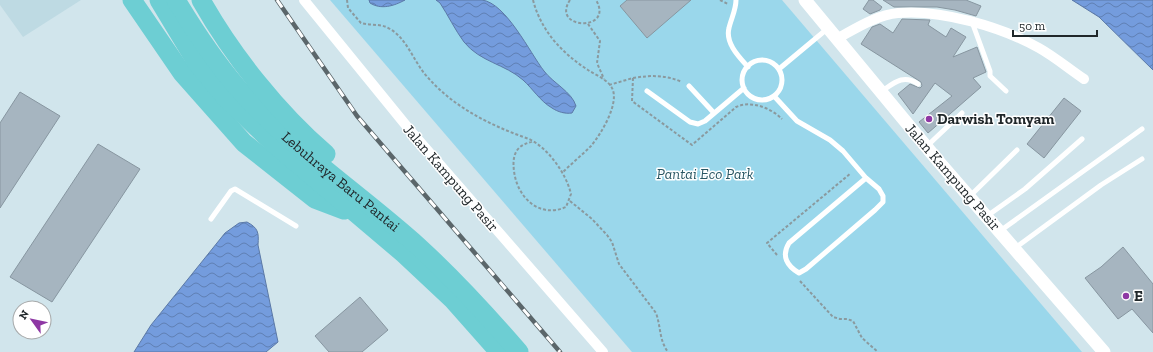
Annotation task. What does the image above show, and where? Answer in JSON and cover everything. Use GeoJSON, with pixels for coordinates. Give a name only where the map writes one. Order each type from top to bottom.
{"type":"FeatureCollection","features":[{"type":"Feature","properties":{"kind":"highway"},"geometry":{"type":"LineString","coordinates":[[132,0],[182,73],[244,143],[315,199],[365,211]]}},
{"type":"Feature","properties":{"kind":"highway","name":"Lebuhraya Baru Pantai"},"geometry":{"type":"LineString","coordinates":[[159,0],[204,58],[314,160],[452,299],[499,352]]}},
{"type":"Feature","properties":{"kind":"highway","name":"Lebuhraya Baru Pantai"},"geometry":{"type":"LineString","coordinates":[[176,0],[194,30],[204,58]]}},
{"type":"Feature","properties":{"kind":"highway"},"geometry":{"type":"LineString","coordinates":[[201,0],[229,44],[256,80],[291,120],[322,151],[355,178],[365,211]]}},
{"type":"Feature","properties":{"kind":"highway","name":"Lebuhraya Baru Pantai"},"geometry":{"type":"LineString","coordinates":[[365,211],[418,246],[463,289],[519,352]]}},
{"type":"Feature","properties":{"kind":"street","name":"Jalan Kampung Pasir"},"geometry":{"type":"LineString","coordinates":[[304,0],[409,129],[603,352]]}},
{"type":"Feature","properties":{"kind":"street","name":"Jalan Kampung Pasir"},"geometry":{"type":"LineString","coordinates":[[806,0],[880,92],[1104,352]]}},
{"type":"Feature","properties":{"kind":"street"},"geometry":{"type":"LineString","coordinates":[[832,34],[896,13],[923,13],[972,22],[998,29],[1021,38],[1040,48],[1084,79]]}},
{"type":"Feature","properties":{"kind":"lane"},"geometry":{"type":"LineString","coordinates":[[736,0],[728,30],[729,39],[735,51],[748,67]]}},
{"type":"Feature","properties":{"kind":"lane"},"geometry":{"type":"LineString","coordinates":[[972,22],[990,71],[990,76],[1006,91]]}},
{"type":"Feature","properties":{"kind":"lane"},"geometry":{"type":"LineString","coordinates":[[779,69],[832,34]]}},
{"type":"Feature","properties":{"kind":"lane"},"geometry":{"type":"LineString","coordinates":[[761,60],[774,64],[779,69],[782,82],[780,89],[774,96],[764,100],[758,100],[752,97],[744,88],[743,76],[748,67],[761,60]]}},
{"type":"Feature","properties":{"kind":"lane"},"geometry":{"type":"LineString","coordinates":[[880,92],[894,83],[905,79],[910,79],[918,84]]}},
{"type":"Feature","properties":{"kind":"lane"},"geometry":{"type":"LineString","coordinates":[[689,86],[714,113]]}},
{"type":"Feature","properties":{"kind":"lane"},"geometry":{"type":"LineString","coordinates":[[647,91],[694,124],[701,123],[744,88]]}},
{"type":"Feature","properties":{"kind":"lane"},"geometry":{"type":"LineString","coordinates":[[774,96],[797,121],[830,140],[843,151],[866,178],[879,188],[883,196],[883,202],[806,269],[799,272],[793,269],[784,256],[784,250],[788,243],[866,178]]}},
{"type":"Feature","properties":{"kind":"lane"},"geometry":{"type":"LineString","coordinates":[[926,146],[962,113]]}},
{"type":"Feature","properties":{"kind":"lane"},"geometry":{"type":"LineString","coordinates":[[1000,231],[1142,129]]}},
{"type":"Feature","properties":{"kind":"lane"},"geometry":{"type":"LineString","coordinates":[[987,216],[1025,189],[1082,139]]}},
{"type":"Feature","properties":{"kind":"lane"},"geometry":{"type":"LineString","coordinates":[[969,196],[1017,150]]}},
{"type":"Feature","properties":{"kind":"lane"},"geometry":{"type":"LineString","coordinates":[[1015,248],[1100,185],[1142,159]]}},
{"type":"Feature","properties":{"kind":"lane"},"geometry":{"type":"LineString","coordinates":[[211,219],[231,191],[236,189],[296,226]]}},
{"type":"Feature","properties":{"kind":"path"},"geometry":{"type":"LineString","coordinates":[[347,0],[348,8],[361,23],[383,25],[398,34],[428,78],[458,105],[490,124],[534,141],[545,150],[562,173],[570,188],[570,201],[566,207],[558,211],[550,211],[532,204],[524,199],[519,191],[513,163],[515,154],[524,144],[534,141]]}},
{"type":"Feature","properties":{"kind":"path"},"geometry":{"type":"LineString","coordinates":[[533,0],[541,22],[559,46],[572,58],[605,80]]}},
{"type":"Feature","properties":{"kind":"path"},"geometry":{"type":"LineString","coordinates":[[570,0],[567,8],[570,18],[578,24],[588,24],[593,21],[598,12],[596,0]]}},
{"type":"Feature","properties":{"kind":"path"},"geometry":{"type":"LineString","coordinates":[[562,173],[590,146],[600,133],[613,106],[615,97],[597,63],[600,41],[588,24]]}},
{"type":"Feature","properties":{"kind":"path"},"geometry":{"type":"LineString","coordinates":[[609,85],[648,75],[666,76],[689,86]]}},
{"type":"Feature","properties":{"kind":"path"},"geometry":{"type":"LineString","coordinates":[[633,78],[632,101],[692,145],[736,107],[742,104],[771,110],[786,123]]}},
{"type":"Feature","properties":{"kind":"path"},"geometry":{"type":"LineString","coordinates":[[782,260],[767,243],[854,171],[851,168]]}},
{"type":"Feature","properties":{"kind":"path"},"geometry":{"type":"LineString","coordinates":[[570,201],[592,219],[612,242],[619,264],[656,314],[659,322],[660,337],[668,352]]}},
{"type":"Feature","properties":{"kind":"path"},"geometry":{"type":"LineString","coordinates":[[797,278],[833,317],[853,321],[862,338],[878,352]]}},
{"type":"Feature","properties":{"kind":"shaded area"},"geometry":{"type":"Polygon","coordinates":[[[0,0],[81,0],[23,37],[0,5],[0,0]]]}},
{"type":"Feature","properties":{"kind":"green space","name":"Pantai Eco Park"},"geometry":{"type":"Polygon","coordinates":[[[330,0],[782,0],[1082,352],[632,352],[330,0]]]}},
{"type":"Feature","properties":{"kind":"water"},"geometry":{"type":"Polygon","coordinates":[[[369,0],[405,0],[383,7],[370,3],[369,0]]]}},
{"type":"Feature","properties":{"kind":"water"},"geometry":{"type":"Polygon","coordinates":[[[436,0],[482,0],[491,3],[500,10],[517,30],[544,71],[571,96],[576,106],[572,113],[557,111],[552,108],[544,102],[523,80],[470,49],[464,42],[440,3],[436,0]]]}},
{"type":"Feature","properties":{"kind":"water"},"geometry":{"type":"Polygon","coordinates":[[[1072,0],[1153,0],[1153,70],[1099,17],[1072,0]]]}},
{"type":"Feature","properties":{"kind":"water"},"geometry":{"type":"Polygon","coordinates":[[[247,222],[256,228],[258,234],[258,245],[278,342],[266,352],[134,352],[151,325],[225,233],[239,223],[247,222]]]}},
{"type":"Feature","properties":{"kind":"building"},"geometry":{"type":"Polygon","coordinates":[[[627,0],[691,0],[647,38],[620,6],[627,0]]]}},
{"type":"Feature","properties":{"kind":"building"},"geometry":{"type":"Polygon","coordinates":[[[869,0],[873,0],[882,7],[880,10],[870,14],[863,9],[869,0]]]}},
{"type":"Feature","properties":{"kind":"building"},"geometry":{"type":"Polygon","coordinates":[[[883,0],[966,0],[981,6],[976,16],[937,7],[894,7],[883,0]]]}},
{"type":"Feature","properties":{"kind":"building"},"geometry":{"type":"Polygon","coordinates":[[[902,19],[930,20],[928,25],[946,37],[951,28],[966,37],[953,57],[977,47],[986,72],[973,78],[981,87],[928,133],[919,122],[952,96],[935,83],[913,114],[898,94],[910,84],[920,88],[922,86],[921,82],[861,44],[872,27],[880,24],[893,33],[902,19]]]}},
{"type":"Feature","properties":{"kind":"building"},"geometry":{"type":"Polygon","coordinates":[[[20,92],[60,116],[0,208],[0,123],[20,92]]]}},
{"type":"Feature","properties":{"kind":"building"},"geometry":{"type":"Polygon","coordinates":[[[1064,98],[1081,111],[1044,158],[1027,144],[1064,98]]]}},
{"type":"Feature","properties":{"kind":"building"},"geometry":{"type":"Polygon","coordinates":[[[98,144],[140,169],[52,302],[52,300],[49,300],[10,277],[98,144]]]}},
{"type":"Feature","properties":{"kind":"building","name":"E"},"geometry":{"type":"Polygon","coordinates":[[[1123,247],[1153,284],[1153,333],[1132,309],[1118,319],[1085,278],[1101,267],[1123,247]]]}},
{"type":"Feature","properties":{"kind":"building"},"geometry":{"type":"Polygon","coordinates":[[[360,297],[388,330],[362,352],[329,352],[315,336],[360,297]]]}},
{"type":"Feature","properties":{"kind":"railway"},"geometry":{"type":"LineString","coordinates":[[277,0],[357,116],[560,352]]}},
{"type":"Feature","properties":{"kind":"place","name":"Darwish Tomyam"},"geometry":{"type":"Point","coordinates":[929,119]}},
{"type":"Feature","properties":{"kind":"place","name":"E"},"geometry":{"type":"Point","coordinates":[1126,296]}}]}
